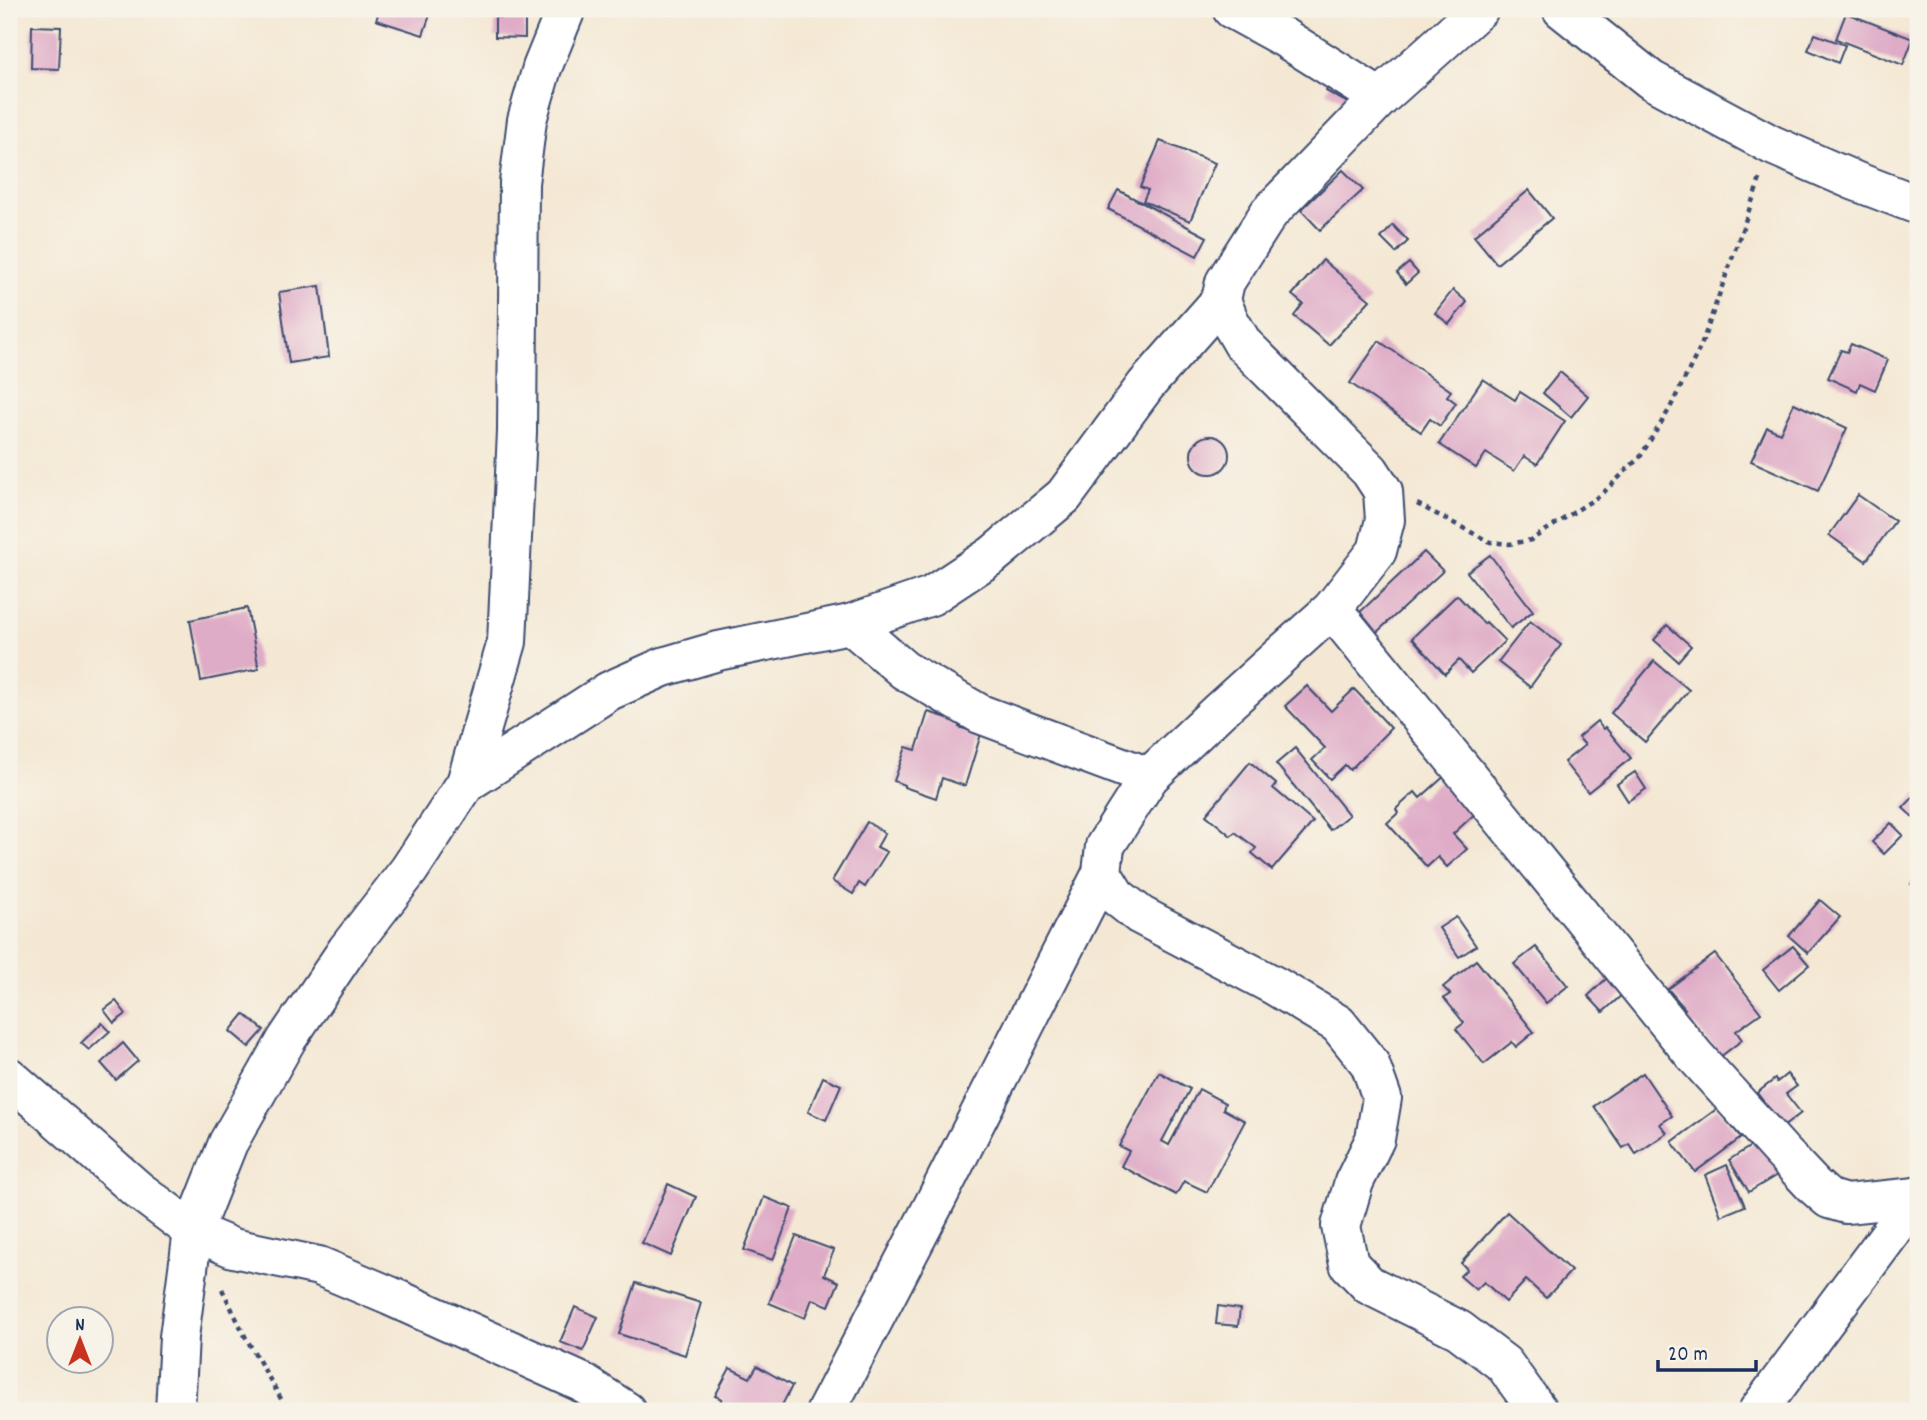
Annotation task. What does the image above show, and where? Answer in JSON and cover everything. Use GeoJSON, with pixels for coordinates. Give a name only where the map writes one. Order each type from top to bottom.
{"type":"FeatureCollection","features":[{"type":"Feature","properties":{"kind":"street"},"geometry":{"type":"LineString","coordinates":[[175,1411],[179,1337],[193,1231],[228,1143],[287,1039],[347,950],[409,870],[466,783],[507,642],[517,432],[519,183],[527,120],[542,68],[566,9]]}},
{"type":"Feature","properties":{"kind":"street"},"geometry":{"type":"LineString","coordinates":[[1232,9],[1283,37],[1380,98]]}},
{"type":"Feature","properties":{"kind":"street"},"geometry":{"type":"LineString","coordinates":[[466,783],[609,691],[663,667],[718,651],[850,624],[931,596],[993,555],[1064,495],[1146,385],[1221,300],[1225,282],[1269,213],[1380,98],[1479,9]]}},
{"type":"Feature","properties":{"kind":"street"},"geometry":{"type":"LineString","coordinates":[[1562,9],[1651,79],[1772,145],[1918,205]]}},
{"type":"Feature","properties":{"kind":"street"},"geometry":{"type":"LineString","coordinates":[[826,1411],[1102,873],[1105,846],[1149,777],[1332,609],[1377,551],[1385,520],[1383,491],[1370,471],[1243,344],[1221,300]]}},
{"type":"Feature","properties":{"kind":"street"},"geometry":{"type":"LineString","coordinates":[[1332,609],[1695,1056],[1813,1185],[1829,1199],[1846,1204],[1918,1196]]}},
{"type":"Feature","properties":{"kind":"street"},"geometry":{"type":"LineString","coordinates":[[850,624],[904,670],[980,714],[1149,777]]}},
{"type":"Feature","properties":{"kind":"street"},"geometry":{"type":"LineString","coordinates":[[1102,873],[1116,896],[1140,915],[1275,985],[1338,1024],[1370,1064],[1382,1098],[1375,1139],[1354,1182],[1340,1226],[1349,1264],[1369,1285],[1459,1330],[1504,1364],[1538,1411]]}},
{"type":"Feature","properties":{"kind":"street"},"geometry":{"type":"LineString","coordinates":[[9,1077],[138,1190],[193,1231],[233,1248],[319,1266],[581,1382],[626,1411]]}},
{"type":"Feature","properties":{"kind":"street"},"geometry":{"type":"LineString","coordinates":[[1758,1411],[1918,1196]]}},
{"type":"Feature","properties":{"kind":"path"},"geometry":{"type":"LineString","coordinates":[[1383,491],[1424,507],[1490,542],[1510,544],[1531,540],[1602,494],[1640,457],[1670,410],[1701,346],[1772,145]]}},
{"type":"Feature","properties":{"kind":"path"},"geometry":{"type":"LineString","coordinates":[[217,1279],[246,1338],[288,1411]]}},
{"type":"Feature","properties":{"kind":"building"},"geometry":{"type":"Polygon","coordinates":[[[380,9],[432,9],[423,35],[376,20],[380,9]]]}},
{"type":"Feature","properties":{"kind":"building"},"geometry":{"type":"Polygon","coordinates":[[[1846,13],[1913,39],[1903,65],[1836,39],[1846,13]]]}},
{"type":"Feature","properties":{"kind":"building"},"geometry":{"type":"Polygon","coordinates":[[[495,17],[525,18],[525,38],[495,37],[495,17]]]}},
{"type":"Feature","properties":{"kind":"building"},"geometry":{"type":"Polygon","coordinates":[[[32,26],[61,27],[59,69],[31,68],[32,26]]]}},
{"type":"Feature","properties":{"kind":"building"},"geometry":{"type":"Polygon","coordinates":[[[1815,34],[1845,45],[1838,63],[1808,50],[1815,34]]]}},
{"type":"Feature","properties":{"kind":"building"},"geometry":{"type":"Polygon","coordinates":[[[1334,77],[1359,94],[1348,103],[1326,91],[1334,77]]]}},
{"type":"Feature","properties":{"kind":"building"},"geometry":{"type":"Polygon","coordinates":[[[1160,141],[1215,163],[1190,221],[1143,201],[1148,190],[1140,187],[1160,141]]]}},
{"type":"Feature","properties":{"kind":"building"},"geometry":{"type":"Polygon","coordinates":[[[1343,170],[1363,190],[1320,230],[1301,210],[1343,170]]]}},
{"type":"Feature","properties":{"kind":"building"},"geometry":{"type":"Polygon","coordinates":[[[1118,190],[1207,237],[1197,256],[1108,209],[1118,190]]]}},
{"type":"Feature","properties":{"kind":"building"},"geometry":{"type":"Polygon","coordinates":[[[1529,190],[1552,218],[1497,264],[1474,236],[1529,190]]]}},
{"type":"Feature","properties":{"kind":"building"},"geometry":{"type":"Polygon","coordinates":[[[1393,225],[1408,241],[1396,253],[1381,238],[1393,225]]]}},
{"type":"Feature","properties":{"kind":"building"},"geometry":{"type":"Polygon","coordinates":[[[1323,260],[1370,300],[1329,345],[1294,316],[1303,304],[1292,295],[1323,260]]]}},
{"type":"Feature","properties":{"kind":"building"},"geometry":{"type":"Polygon","coordinates":[[[1409,263],[1418,273],[1406,284],[1397,273],[1409,263]]]}},
{"type":"Feature","properties":{"kind":"building"},"geometry":{"type":"Polygon","coordinates":[[[320,286],[329,357],[289,363],[279,292],[320,286]]]}},
{"type":"Feature","properties":{"kind":"building"},"geometry":{"type":"Polygon","coordinates":[[[1453,290],[1467,302],[1449,324],[1435,313],[1453,290]]]}},
{"type":"Feature","properties":{"kind":"building"},"geometry":{"type":"Polygon","coordinates":[[[1379,341],[1451,391],[1447,396],[1456,403],[1440,426],[1430,419],[1421,432],[1350,383],[1379,341]]]}},
{"type":"Feature","properties":{"kind":"building"},"geometry":{"type":"Polygon","coordinates":[[[1851,344],[1888,360],[1875,390],[1860,383],[1857,391],[1828,378],[1841,350],[1847,352],[1851,344]]]}},
{"type":"Feature","properties":{"kind":"building"},"geometry":{"type":"Polygon","coordinates":[[[1560,372],[1588,396],[1571,417],[1543,393],[1560,372]]]}},
{"type":"Feature","properties":{"kind":"building"},"geometry":{"type":"Polygon","coordinates":[[[1483,379],[1515,400],[1520,392],[1565,421],[1537,464],[1524,456],[1514,471],[1486,453],[1476,468],[1439,444],[1483,379]]]}},
{"type":"Feature","properties":{"kind":"building"},"geometry":{"type":"Polygon","coordinates":[[[1794,403],[1847,428],[1818,491],[1751,461],[1767,427],[1780,433],[1794,403]]]}},
{"type":"Feature","properties":{"kind":"building"},"geometry":{"type":"Polygon","coordinates":[[[1210,436],[1224,441],[1229,455],[1224,469],[1210,474],[1196,469],[1191,455],[1196,441],[1210,436]]]}},
{"type":"Feature","properties":{"kind":"building"},"geometry":{"type":"Polygon","coordinates":[[[1858,495],[1895,521],[1866,561],[1829,535],[1858,495]]]}},
{"type":"Feature","properties":{"kind":"building"},"geometry":{"type":"Polygon","coordinates":[[[1424,552],[1443,571],[1376,633],[1358,614],[1424,552]]]}},
{"type":"Feature","properties":{"kind":"building"},"geometry":{"type":"Polygon","coordinates":[[[1490,555],[1533,611],[1511,628],[1467,572],[1490,555]]]}},
{"type":"Feature","properties":{"kind":"building"},"geometry":{"type":"Polygon","coordinates":[[[1457,595],[1484,624],[1486,622],[1505,641],[1471,673],[1459,660],[1445,674],[1412,638],[1457,595]]]}},
{"type":"Feature","properties":{"kind":"building"},"geometry":{"type":"Polygon","coordinates":[[[247,608],[259,669],[201,681],[190,620],[247,608]]]}},
{"type":"Feature","properties":{"kind":"building"},"geometry":{"type":"Polygon","coordinates":[[[1530,621],[1561,645],[1530,687],[1498,662],[1530,621]]]}},
{"type":"Feature","properties":{"kind":"building"},"geometry":{"type":"Polygon","coordinates":[[[1667,625],[1691,646],[1678,661],[1654,640],[1667,625]]]}},
{"type":"Feature","properties":{"kind":"building"},"geometry":{"type":"Polygon","coordinates":[[[1654,661],[1689,690],[1645,742],[1611,713],[1654,661]]]}},
{"type":"Feature","properties":{"kind":"building"},"geometry":{"type":"Polygon","coordinates":[[[1307,686],[1331,711],[1354,689],[1391,728],[1350,770],[1345,765],[1330,779],[1312,760],[1325,748],[1285,706],[1307,686]]]}},
{"type":"Feature","properties":{"kind":"building"},"geometry":{"type":"Polygon","coordinates":[[[928,712],[961,722],[959,727],[981,734],[965,786],[942,778],[936,798],[894,781],[906,747],[916,750],[928,712]]]}},
{"type":"Feature","properties":{"kind":"building"},"geometry":{"type":"Polygon","coordinates":[[[1597,721],[1631,758],[1588,792],[1564,762],[1585,745],[1578,737],[1597,721]]]}},
{"type":"Feature","properties":{"kind":"building"},"geometry":{"type":"Polygon","coordinates":[[[1295,748],[1349,815],[1330,830],[1276,764],[1295,748]]]}},
{"type":"Feature","properties":{"kind":"building"},"geometry":{"type":"Polygon","coordinates":[[[1250,762],[1276,784],[1273,788],[1313,822],[1272,870],[1252,853],[1256,848],[1235,832],[1231,836],[1206,815],[1250,762]]]}},
{"type":"Feature","properties":{"kind":"building"},"geometry":{"type":"Polygon","coordinates":[[[1635,772],[1646,789],[1628,801],[1617,784],[1635,772]]]}},
{"type":"Feature","properties":{"kind":"building"},"geometry":{"type":"Polygon","coordinates":[[[1447,774],[1480,809],[1453,834],[1467,849],[1447,867],[1438,857],[1427,867],[1387,823],[1398,813],[1396,809],[1415,792],[1420,798],[1447,774]]]}},
{"type":"Feature","properties":{"kind":"building"},"geometry":{"type":"Polygon","coordinates":[[[1918,792],[1918,822],[1903,808],[1918,792]]]}},
{"type":"Feature","properties":{"kind":"building"},"geometry":{"type":"Polygon","coordinates":[[[867,822],[885,833],[877,847],[887,852],[865,887],[859,883],[853,894],[832,881],[867,822]]]}},
{"type":"Feature","properties":{"kind":"building"},"geometry":{"type":"Polygon","coordinates":[[[1891,823],[1903,835],[1884,854],[1872,842],[1891,823]]]}},
{"type":"Feature","properties":{"kind":"building"},"geometry":{"type":"Polygon","coordinates":[[[1918,874],[1918,889],[1911,884],[1918,874]]]}},
{"type":"Feature","properties":{"kind":"building"},"geometry":{"type":"Polygon","coordinates":[[[1820,900],[1840,917],[1808,953],[1789,936],[1820,900]]]}},
{"type":"Feature","properties":{"kind":"building"},"geometry":{"type":"Polygon","coordinates":[[[1456,917],[1476,946],[1459,957],[1439,928],[1456,917]]]}},
{"type":"Feature","properties":{"kind":"building"},"geometry":{"type":"Polygon","coordinates":[[[1793,946],[1809,965],[1779,990],[1763,970],[1793,946]]]}},
{"type":"Feature","properties":{"kind":"building"},"geometry":{"type":"Polygon","coordinates":[[[1536,947],[1568,986],[1546,1003],[1514,964],[1536,947]]]}},
{"type":"Feature","properties":{"kind":"building"},"geometry":{"type":"Polygon","coordinates":[[[1715,954],[1761,1013],[1736,1031],[1742,1040],[1720,1057],[1695,1025],[1691,1029],[1679,1014],[1685,1009],[1668,989],[1715,954]]]}},
{"type":"Feature","properties":{"kind":"building"},"geometry":{"type":"Polygon","coordinates":[[[1476,960],[1534,1032],[1516,1047],[1512,1042],[1484,1064],[1456,1029],[1464,1023],[1444,998],[1450,994],[1443,987],[1476,960]]]}},
{"type":"Feature","properties":{"kind":"building"},"geometry":{"type":"Polygon","coordinates":[[[1608,977],[1624,993],[1603,1012],[1588,996],[1608,977]]]}},
{"type":"Feature","properties":{"kind":"building"},"geometry":{"type":"Polygon","coordinates":[[[116,1001],[126,1014],[114,1023],[104,1010],[116,1001]]]}},
{"type":"Feature","properties":{"kind":"building"},"geometry":{"type":"Polygon","coordinates":[[[244,1014],[264,1030],[249,1047],[230,1031],[244,1014]]]}},
{"type":"Feature","properties":{"kind":"building"},"geometry":{"type":"Polygon","coordinates":[[[102,1023],[110,1031],[89,1050],[81,1043],[102,1023]]]}},
{"type":"Feature","properties":{"kind":"building"},"geometry":{"type":"Polygon","coordinates":[[[123,1043],[138,1061],[116,1080],[101,1063],[123,1043]]]}},
{"type":"Feature","properties":{"kind":"building"},"geometry":{"type":"Polygon","coordinates":[[[1159,1072],[1190,1089],[1162,1141],[1169,1145],[1199,1089],[1225,1103],[1223,1109],[1245,1121],[1207,1192],[1184,1181],[1176,1195],[1121,1166],[1129,1151],[1119,1146],[1159,1072]]]}},
{"type":"Feature","properties":{"kind":"building"},"geometry":{"type":"Polygon","coordinates":[[[1643,1073],[1672,1116],[1660,1124],[1667,1133],[1636,1154],[1629,1144],[1623,1148],[1594,1106],[1643,1073]]]}},
{"type":"Feature","properties":{"kind":"building"},"geometry":{"type":"Polygon","coordinates":[[[1787,1074],[1797,1086],[1786,1094],[1801,1113],[1783,1127],[1757,1093],[1775,1079],[1777,1082],[1787,1074]]]}},
{"type":"Feature","properties":{"kind":"building"},"geometry":{"type":"Polygon","coordinates":[[[823,1077],[841,1085],[826,1120],[808,1112],[823,1077]]]}},
{"type":"Feature","properties":{"kind":"building"},"geometry":{"type":"Polygon","coordinates":[[[1718,1108],[1741,1138],[1695,1172],[1672,1142],[1718,1108]]]}},
{"type":"Feature","properties":{"kind":"building"},"geometry":{"type":"Polygon","coordinates":[[[1762,1139],[1782,1172],[1749,1192],[1729,1160],[1762,1139]]]}},
{"type":"Feature","properties":{"kind":"building"},"geometry":{"type":"Polygon","coordinates":[[[1727,1165],[1745,1206],[1721,1216],[1705,1175],[1727,1165]]]}},
{"type":"Feature","properties":{"kind":"building"},"geometry":{"type":"Polygon","coordinates":[[[668,1184],[696,1197],[671,1256],[642,1243],[668,1184]]]}},
{"type":"Feature","properties":{"kind":"building"},"geometry":{"type":"Polygon","coordinates":[[[764,1197],[792,1208],[773,1260],[744,1250],[764,1197]]]}},
{"type":"Feature","properties":{"kind":"building"},"geometry":{"type":"Polygon","coordinates":[[[1507,1212],[1571,1271],[1546,1298],[1526,1280],[1506,1302],[1484,1282],[1476,1290],[1460,1276],[1467,1269],[1461,1263],[1507,1212]]]}},
{"type":"Feature","properties":{"kind":"building"},"geometry":{"type":"Polygon","coordinates":[[[796,1236],[834,1250],[824,1275],[839,1282],[829,1306],[812,1299],[805,1318],[769,1303],[796,1236]]]}},
{"type":"Feature","properties":{"kind":"building"},"geometry":{"type":"Polygon","coordinates":[[[636,1283],[701,1303],[685,1355],[619,1334],[636,1283]]]}},
{"type":"Feature","properties":{"kind":"building"},"geometry":{"type":"Polygon","coordinates":[[[1218,1306],[1240,1309],[1238,1326],[1216,1324],[1218,1306]]]}},
{"type":"Feature","properties":{"kind":"building"},"geometry":{"type":"Polygon","coordinates":[[[575,1307],[598,1317],[583,1351],[560,1342],[575,1307]]]}},
{"type":"Feature","properties":{"kind":"building"},"geometry":{"type":"Polygon","coordinates":[[[757,1366],[792,1386],[780,1409],[784,1411],[714,1411],[722,1399],[715,1396],[730,1368],[750,1378],[757,1366]]]}}]}
